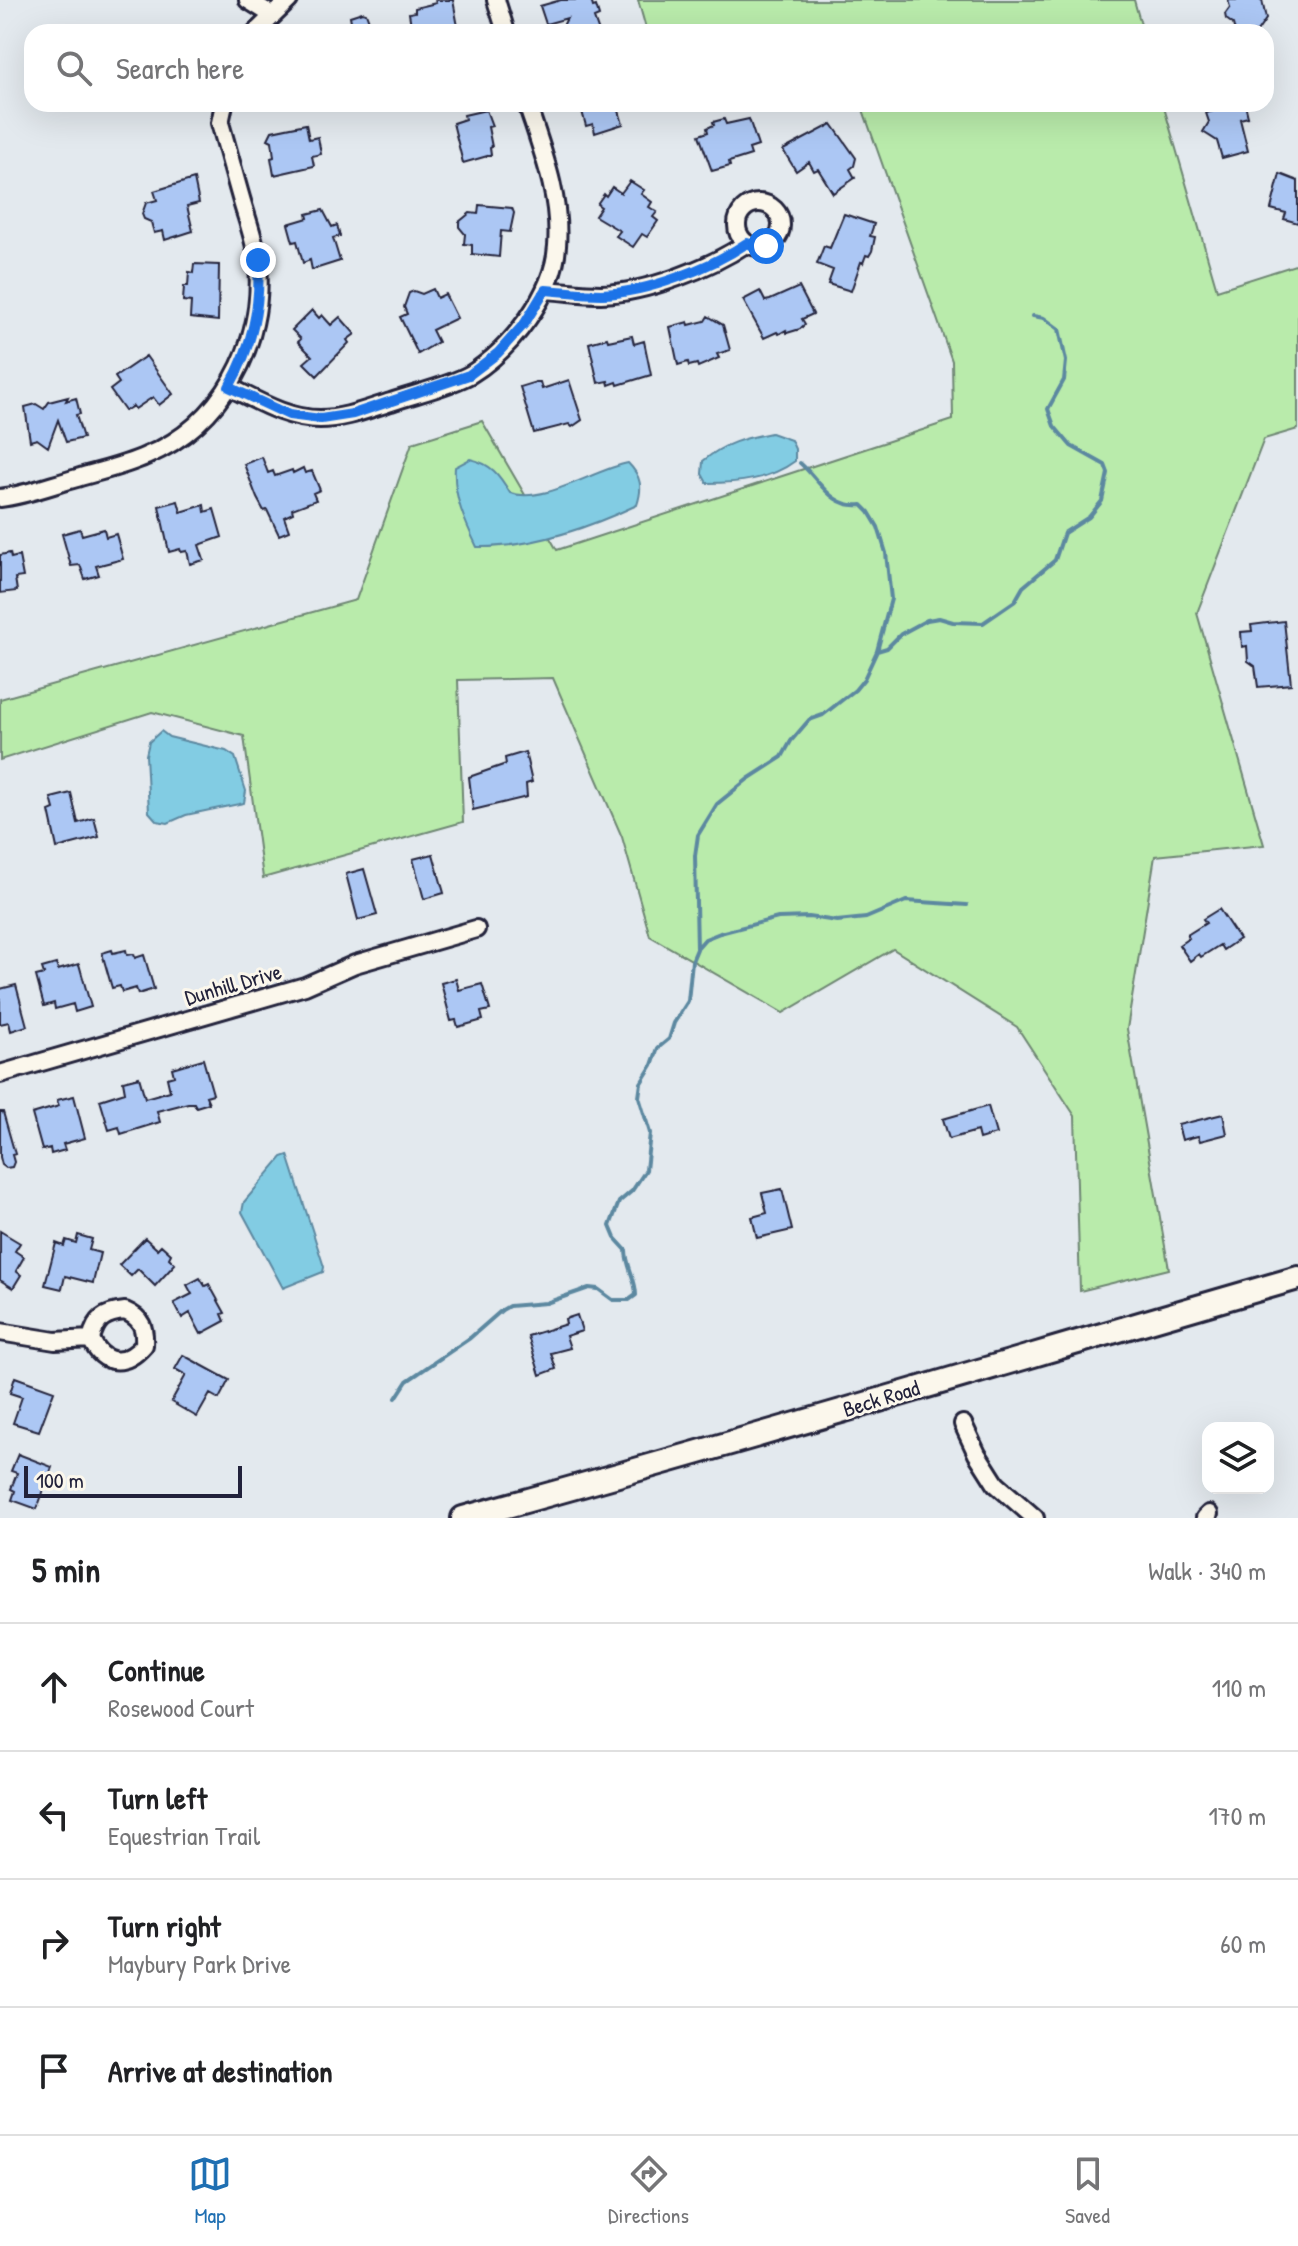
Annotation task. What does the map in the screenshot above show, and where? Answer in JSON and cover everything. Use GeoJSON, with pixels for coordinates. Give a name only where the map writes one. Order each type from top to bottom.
{"type":"FeatureCollection","features":[{"type":"Feature","properties":{"kind":"main road","name":"Beck Road"},"geometry":{"type":"LineString","coordinates":[[463,1518],[687,1457],[1298,1278]]}},
{"type":"Feature","properties":{"kind":"street"},"geometry":{"type":"LineString","coordinates":[[248,0],[272,15]]}},
{"type":"Feature","properties":{"kind":"street"},"geometry":{"type":"LineString","coordinates":[[264,24],[289,0]]}},
{"type":"Feature","properties":{"kind":"street"},"geometry":{"type":"LineString","coordinates":[[496,0],[504,24]]}},
{"type":"Feature","properties":{"kind":"street"},"geometry":{"type":"LineString","coordinates":[[0,498],[147,456],[181,437],[209,412],[229,387],[248,350],[257,314],[259,280],[255,243],[220,123],[222,112]]}},
{"type":"Feature","properties":{"kind":"street"},"geometry":{"type":"LineString","coordinates":[[229,387],[289,415],[321,419],[353,414],[469,375],[498,353],[525,323],[545,290],[557,248],[555,193],[530,112]]}},
{"type":"Feature","properties":{"kind":"street"},"geometry":{"type":"LineString","coordinates":[[545,290],[601,294],[627,292],[702,269],[747,243]]}},
{"type":"Feature","properties":{"kind":"street","name":"Dunhill Drive"},"geometry":{"type":"LineString","coordinates":[[0,1074],[305,986],[355,964],[476,929]]}},
{"type":"Feature","properties":{"kind":"street"},"geometry":{"type":"LineString","coordinates":[[0,1332],[55,1341],[91,1339]]}},
{"type":"Feature","properties":{"kind":"street"},"geometry":{"type":"LineString","coordinates":[[963,1424],[996,1484],[1035,1518]]}},
{"type":"Feature","properties":{"kind":"green space"},"geometry":{"type":"Polygon","coordinates":[[[638,0],[1134,0],[1141,24],[645,24],[638,0]]]}},
{"type":"Feature","properties":{"kind":"green space"},"geometry":{"type":"Polygon","coordinates":[[[864,112],[1165,112],[1217,290],[1298,264],[1298,429],[1264,439],[1197,613],[1264,845],[1155,856],[1127,1029],[1169,1269],[1080,1291],[1075,1116],[1017,1027],[893,949],[783,1013],[650,936],[622,837],[553,678],[458,680],[463,822],[263,878],[244,736],[152,712],[0,760],[0,699],[356,600],[412,443],[482,421],[557,550],[953,420],[952,361],[864,112]]]}},
{"type":"Feature","properties":{"kind":"water"},"geometry":{"type":"Polygon","coordinates":[[[771,433],[791,440],[795,461],[753,479],[707,483],[702,474],[703,461],[735,442],[771,433]]]}},
{"type":"Feature","properties":{"kind":"water"},"geometry":{"type":"Polygon","coordinates":[[[470,459],[494,471],[510,493],[524,495],[553,490],[628,463],[638,477],[639,499],[637,505],[559,535],[518,544],[477,547],[461,508],[455,478],[455,467],[470,459]]]}},
{"type":"Feature","properties":{"kind":"water"},"geometry":{"type":"Polygon","coordinates":[[[161,731],[169,737],[226,751],[235,757],[246,791],[244,803],[186,815],[168,823],[157,821],[149,812],[146,755],[149,742],[161,731]]]}},
{"type":"Feature","properties":{"kind":"water"},"geometry":{"type":"Polygon","coordinates":[[[288,1155],[324,1267],[323,1272],[283,1288],[242,1212],[244,1202],[282,1157],[288,1155]]]}},
{"type":"Feature","properties":{"kind":"building"},"geometry":{"type":"Polygon","coordinates":[[[435,0],[453,0],[458,24],[411,24],[409,13],[415,12],[415,8],[436,3],[435,0]]]}},
{"type":"Feature","properties":{"kind":"building"},"geometry":{"type":"Polygon","coordinates":[[[561,0],[591,0],[599,16],[594,18],[596,24],[564,24],[567,18],[546,24],[540,6],[561,0]]]}},
{"type":"Feature","properties":{"kind":"building"},"geometry":{"type":"Polygon","coordinates":[[[1228,0],[1262,0],[1266,19],[1263,24],[1233,24],[1225,14],[1230,7],[1228,0]]]}},
{"type":"Feature","properties":{"kind":"building"},"geometry":{"type":"Polygon","coordinates":[[[366,13],[370,24],[352,24],[350,16],[366,13]]]}},
{"type":"Feature","properties":{"kind":"building"},"geometry":{"type":"Polygon","coordinates":[[[487,112],[492,126],[488,127],[491,155],[463,163],[453,123],[465,119],[464,115],[487,112]]]}},
{"type":"Feature","properties":{"kind":"building"},"geometry":{"type":"Polygon","coordinates":[[[582,112],[619,112],[623,124],[595,133],[593,124],[586,126],[582,112]]]}},
{"type":"Feature","properties":{"kind":"building"},"geometry":{"type":"Polygon","coordinates":[[[1247,112],[1248,117],[1240,119],[1248,151],[1222,158],[1217,141],[1203,132],[1209,122],[1206,113],[1247,112]]]}},
{"type":"Feature","properties":{"kind":"building"},"geometry":{"type":"Polygon","coordinates":[[[724,119],[726,124],[749,119],[758,146],[749,149],[751,155],[712,171],[699,135],[708,132],[707,128],[714,125],[713,122],[724,119]]]}},
{"type":"Feature","properties":{"kind":"building"},"geometry":{"type":"Polygon","coordinates":[[[306,124],[309,139],[318,137],[321,154],[312,156],[314,166],[274,175],[272,141],[268,139],[272,131],[306,124]]]}},
{"type":"Feature","properties":{"kind":"building"},"geometry":{"type":"Polygon","coordinates":[[[832,124],[856,158],[850,169],[855,178],[833,193],[818,169],[814,171],[809,162],[796,171],[783,150],[832,124]]]}},
{"type":"Feature","properties":{"kind":"building"},"geometry":{"type":"Polygon","coordinates":[[[1280,174],[1298,181],[1298,223],[1284,219],[1286,213],[1271,209],[1280,174]]]}},
{"type":"Feature","properties":{"kind":"building"},"geometry":{"type":"Polygon","coordinates":[[[194,179],[199,203],[187,206],[193,231],[165,240],[163,231],[154,233],[151,222],[144,219],[142,214],[146,203],[157,200],[154,191],[194,179]]]}},
{"type":"Feature","properties":{"kind":"building"},"geometry":{"type":"Polygon","coordinates":[[[630,181],[644,190],[641,194],[652,202],[649,207],[657,212],[653,217],[658,221],[647,237],[642,234],[633,247],[616,236],[620,231],[595,216],[601,207],[597,204],[604,194],[606,196],[612,187],[621,193],[630,181]]]}},
{"type":"Feature","properties":{"kind":"building"},"geometry":{"type":"Polygon","coordinates":[[[479,205],[512,208],[514,213],[510,232],[501,231],[499,257],[472,254],[472,245],[464,244],[465,234],[459,222],[470,213],[478,214],[479,205]]]}},
{"type":"Feature","properties":{"kind":"building"},"geometry":{"type":"Polygon","coordinates":[[[323,210],[332,227],[337,225],[340,236],[333,238],[340,261],[312,270],[310,260],[303,263],[288,224],[323,210]]]}},
{"type":"Feature","properties":{"kind":"building"},"geometry":{"type":"Polygon","coordinates":[[[844,214],[874,224],[870,236],[875,237],[872,251],[861,262],[851,291],[828,284],[833,270],[817,264],[824,246],[830,248],[844,214]]]}},
{"type":"Feature","properties":{"kind":"building"},"geometry":{"type":"Polygon","coordinates":[[[194,264],[219,265],[218,321],[190,318],[191,302],[183,301],[184,286],[188,286],[189,272],[193,273],[194,264]]]}},
{"type":"Feature","properties":{"kind":"building"},"geometry":{"type":"Polygon","coordinates":[[[799,287],[813,314],[802,319],[805,324],[800,329],[777,332],[764,338],[743,300],[760,291],[765,301],[770,300],[799,287]]]}},
{"type":"Feature","properties":{"kind":"building"},"geometry":{"type":"Polygon","coordinates":[[[433,289],[437,298],[445,294],[457,318],[432,330],[438,342],[418,354],[400,317],[407,314],[404,307],[409,293],[422,294],[433,289]]]}},
{"type":"Feature","properties":{"kind":"building"},"geometry":{"type":"Polygon","coordinates":[[[312,310],[331,325],[340,317],[355,334],[317,376],[304,363],[312,356],[298,342],[301,339],[292,330],[312,310]]]}},
{"type":"Feature","properties":{"kind":"building"},"geometry":{"type":"Polygon","coordinates":[[[708,316],[723,325],[730,350],[717,354],[719,358],[698,367],[697,364],[689,366],[688,362],[678,365],[670,327],[705,321],[708,316]]]}},
{"type":"Feature","properties":{"kind":"building"},"geometry":{"type":"Polygon","coordinates":[[[632,336],[634,344],[644,341],[651,375],[618,385],[617,382],[609,385],[608,381],[598,383],[589,343],[632,336]]]}},
{"type":"Feature","properties":{"kind":"building"},"geometry":{"type":"Polygon","coordinates":[[[146,356],[173,394],[159,405],[153,397],[135,409],[133,406],[125,411],[110,390],[119,383],[115,377],[146,356]]]}},
{"type":"Feature","properties":{"kind":"building"},"geometry":{"type":"Polygon","coordinates":[[[569,380],[582,420],[572,427],[569,424],[534,433],[520,387],[540,382],[542,389],[569,380]]]}},
{"type":"Feature","properties":{"kind":"building"},"geometry":{"type":"Polygon","coordinates":[[[68,397],[66,401],[76,398],[80,414],[76,415],[83,438],[66,442],[58,420],[48,447],[37,439],[30,441],[25,407],[36,404],[44,409],[49,402],[68,397]]]}},
{"type":"Feature","properties":{"kind":"building"},"geometry":{"type":"Polygon","coordinates":[[[262,457],[268,473],[273,471],[275,476],[303,468],[305,473],[312,471],[320,490],[313,493],[316,500],[292,509],[293,513],[284,517],[289,531],[279,535],[267,510],[264,511],[257,498],[244,464],[262,457]]]}},
{"type":"Feature","properties":{"kind":"building"},"geometry":{"type":"Polygon","coordinates":[[[178,501],[181,512],[204,505],[205,512],[214,509],[222,537],[199,545],[204,560],[190,564],[187,551],[169,552],[159,506],[178,501]]]}},
{"type":"Feature","properties":{"kind":"building"},"geometry":{"type":"Polygon","coordinates":[[[80,529],[82,535],[104,529],[106,537],[116,534],[123,559],[96,566],[99,575],[85,579],[80,565],[71,566],[62,534],[80,529]]]}},
{"type":"Feature","properties":{"kind":"building"},"geometry":{"type":"Polygon","coordinates":[[[10,553],[11,558],[19,556],[23,577],[15,578],[17,591],[0,593],[0,555],[10,553]]]}},
{"type":"Feature","properties":{"kind":"building"},"geometry":{"type":"Polygon","coordinates":[[[1284,621],[1291,684],[1258,687],[1255,666],[1248,661],[1247,646],[1242,647],[1241,632],[1252,631],[1251,625],[1284,621]]]}},
{"type":"Feature","properties":{"kind":"building"},"geometry":{"type":"Polygon","coordinates":[[[525,752],[532,782],[526,784],[527,797],[473,810],[469,777],[506,764],[505,758],[525,752]]]}},
{"type":"Feature","properties":{"kind":"building"},"geometry":{"type":"Polygon","coordinates":[[[71,793],[78,823],[94,818],[99,837],[57,848],[49,811],[54,809],[51,798],[71,793]]]}},
{"type":"Feature","properties":{"kind":"building"},"geometry":{"type":"Polygon","coordinates":[[[433,854],[444,893],[424,899],[413,859],[433,854]]]}},
{"type":"Feature","properties":{"kind":"building"},"geometry":{"type":"Polygon","coordinates":[[[364,869],[377,915],[358,920],[346,874],[364,869]]]}},
{"type":"Feature","properties":{"kind":"building"},"geometry":{"type":"Polygon","coordinates":[[[1219,909],[1239,939],[1223,950],[1220,945],[1190,961],[1179,945],[1189,938],[1187,935],[1206,923],[1203,919],[1219,909]]]}},
{"type":"Feature","properties":{"kind":"building"},"geometry":{"type":"Polygon","coordinates":[[[112,950],[113,953],[126,950],[127,955],[134,954],[135,958],[144,955],[154,989],[138,994],[136,988],[122,992],[120,986],[112,988],[102,953],[112,950]]]}},
{"type":"Feature","properties":{"kind":"building"},"geometry":{"type":"Polygon","coordinates":[[[56,964],[58,970],[79,964],[91,1007],[75,1012],[73,1004],[55,1009],[54,1003],[44,1006],[36,976],[44,974],[42,968],[56,964]]]}},
{"type":"Feature","properties":{"kind":"building"},"geometry":{"type":"Polygon","coordinates":[[[456,979],[459,990],[482,984],[490,1010],[481,1012],[483,1020],[458,1027],[456,1020],[451,1021],[441,983],[456,979]]]}},
{"type":"Feature","properties":{"kind":"building"},"geometry":{"type":"Polygon","coordinates":[[[16,985],[27,1026],[11,1031],[9,1022],[0,1024],[0,989],[16,985]]]}},
{"type":"Feature","properties":{"kind":"building"},"geometry":{"type":"Polygon","coordinates":[[[203,1059],[213,1094],[206,1096],[209,1103],[196,1107],[194,1103],[188,1103],[157,1111],[160,1122],[121,1134],[119,1127],[109,1130],[100,1100],[125,1092],[123,1081],[139,1077],[145,1098],[170,1091],[167,1078],[174,1076],[172,1068],[203,1059]]]}},
{"type":"Feature","properties":{"kind":"building"},"geometry":{"type":"Polygon","coordinates":[[[74,1096],[85,1138],[63,1144],[65,1150],[51,1154],[50,1148],[42,1150],[32,1114],[59,1106],[57,1100],[74,1096]]]}},
{"type":"Feature","properties":{"kind":"building"},"geometry":{"type":"Polygon","coordinates":[[[988,1106],[996,1134],[979,1139],[977,1131],[949,1139],[943,1119],[988,1106]]]}},
{"type":"Feature","properties":{"kind":"building"},"geometry":{"type":"Polygon","coordinates":[[[0,1112],[3,1112],[15,1154],[12,1155],[12,1167],[6,1168],[0,1157],[0,1112]]]}},
{"type":"Feature","properties":{"kind":"building"},"geometry":{"type":"Polygon","coordinates":[[[1223,1114],[1227,1134],[1200,1141],[1198,1136],[1182,1140],[1178,1125],[1223,1114]]]}},
{"type":"Feature","properties":{"kind":"building"},"geometry":{"type":"Polygon","coordinates":[[[782,1189],[792,1230],[757,1238],[752,1217],[767,1213],[762,1193],[782,1189]]]}},
{"type":"Feature","properties":{"kind":"building"},"geometry":{"type":"Polygon","coordinates":[[[0,1231],[20,1243],[15,1251],[24,1257],[16,1271],[21,1275],[13,1288],[0,1280],[0,1231]]]}},
{"type":"Feature","properties":{"kind":"building"},"geometry":{"type":"Polygon","coordinates":[[[78,1235],[92,1239],[89,1250],[100,1253],[93,1283],[65,1276],[62,1289],[45,1285],[56,1243],[64,1246],[66,1240],[76,1243],[78,1235]]]}},
{"type":"Feature","properties":{"kind":"building"},"geometry":{"type":"Polygon","coordinates":[[[145,1238],[157,1249],[161,1245],[171,1254],[169,1258],[175,1264],[155,1286],[138,1269],[131,1276],[119,1265],[145,1238]]]}},
{"type":"Feature","properties":{"kind":"building"},"geometry":{"type":"Polygon","coordinates":[[[200,1278],[205,1286],[209,1284],[225,1313],[222,1314],[225,1321],[201,1334],[190,1313],[182,1318],[174,1303],[192,1294],[187,1285],[200,1278]]]}},
{"type":"Feature","properties":{"kind":"building"},"geometry":{"type":"Polygon","coordinates":[[[577,1315],[582,1331],[566,1336],[570,1348],[551,1353],[556,1369],[540,1375],[528,1336],[566,1324],[565,1319],[577,1315]]]}},
{"type":"Feature","properties":{"kind":"building"},"geometry":{"type":"Polygon","coordinates":[[[183,1355],[229,1380],[219,1399],[210,1394],[197,1417],[171,1402],[186,1375],[175,1369],[183,1355]]]}},
{"type":"Feature","properties":{"kind":"building"},"geometry":{"type":"Polygon","coordinates":[[[15,1377],[54,1391],[39,1431],[13,1423],[22,1397],[10,1393],[15,1377]]]}},
{"type":"Feature","properties":{"kind":"building"},"geometry":{"type":"Polygon","coordinates":[[[18,1454],[52,1467],[37,1509],[12,1500],[15,1491],[11,1489],[17,1473],[11,1471],[18,1454]]]}},
{"type":"Feature","properties":{"kind":"waterway"},"geometry":{"type":"LineString","coordinates":[[877,651],[887,648],[901,634],[927,620],[939,618],[983,623],[1015,601],[1023,587],[1055,560],[1064,533],[1089,517],[1102,501],[1108,473],[1105,465],[1071,446],[1054,426],[1048,409],[1064,380],[1066,361],[1059,329],[1044,318],[1033,316]]}},
{"type":"Feature","properties":{"kind":"waterway"},"geometry":{"type":"LineString","coordinates":[[396,1398],[407,1381],[470,1338],[509,1306],[546,1303],[589,1288],[598,1289],[613,1300],[629,1300],[636,1295],[626,1250],[615,1238],[610,1226],[619,1202],[632,1191],[646,1170],[650,1133],[639,1097],[641,1083],[658,1048],[669,1039],[674,1023],[688,1001],[692,961],[697,949],[695,856],[698,835],[717,804],[782,757],[809,720],[823,715],[864,679],[877,651],[891,599],[886,553],[878,527],[869,512],[862,505],[842,503],[834,498],[800,463]]}},
{"type":"Feature","properties":{"kind":"waterway"},"geometry":{"type":"LineString","coordinates":[[698,947],[705,939],[720,933],[778,918],[809,917],[837,921],[866,918],[906,901],[967,905]]}},
{"type":"Feature","properties":{"kind":"route"},"geometry":{"type":"LineString","coordinates":[[258,260],[259,297],[253,333],[229,387],[289,415],[321,419],[353,414],[469,375],[498,353],[525,323],[545,290],[601,294],[627,292],[702,269],[747,243],[766,246]]}}]}
